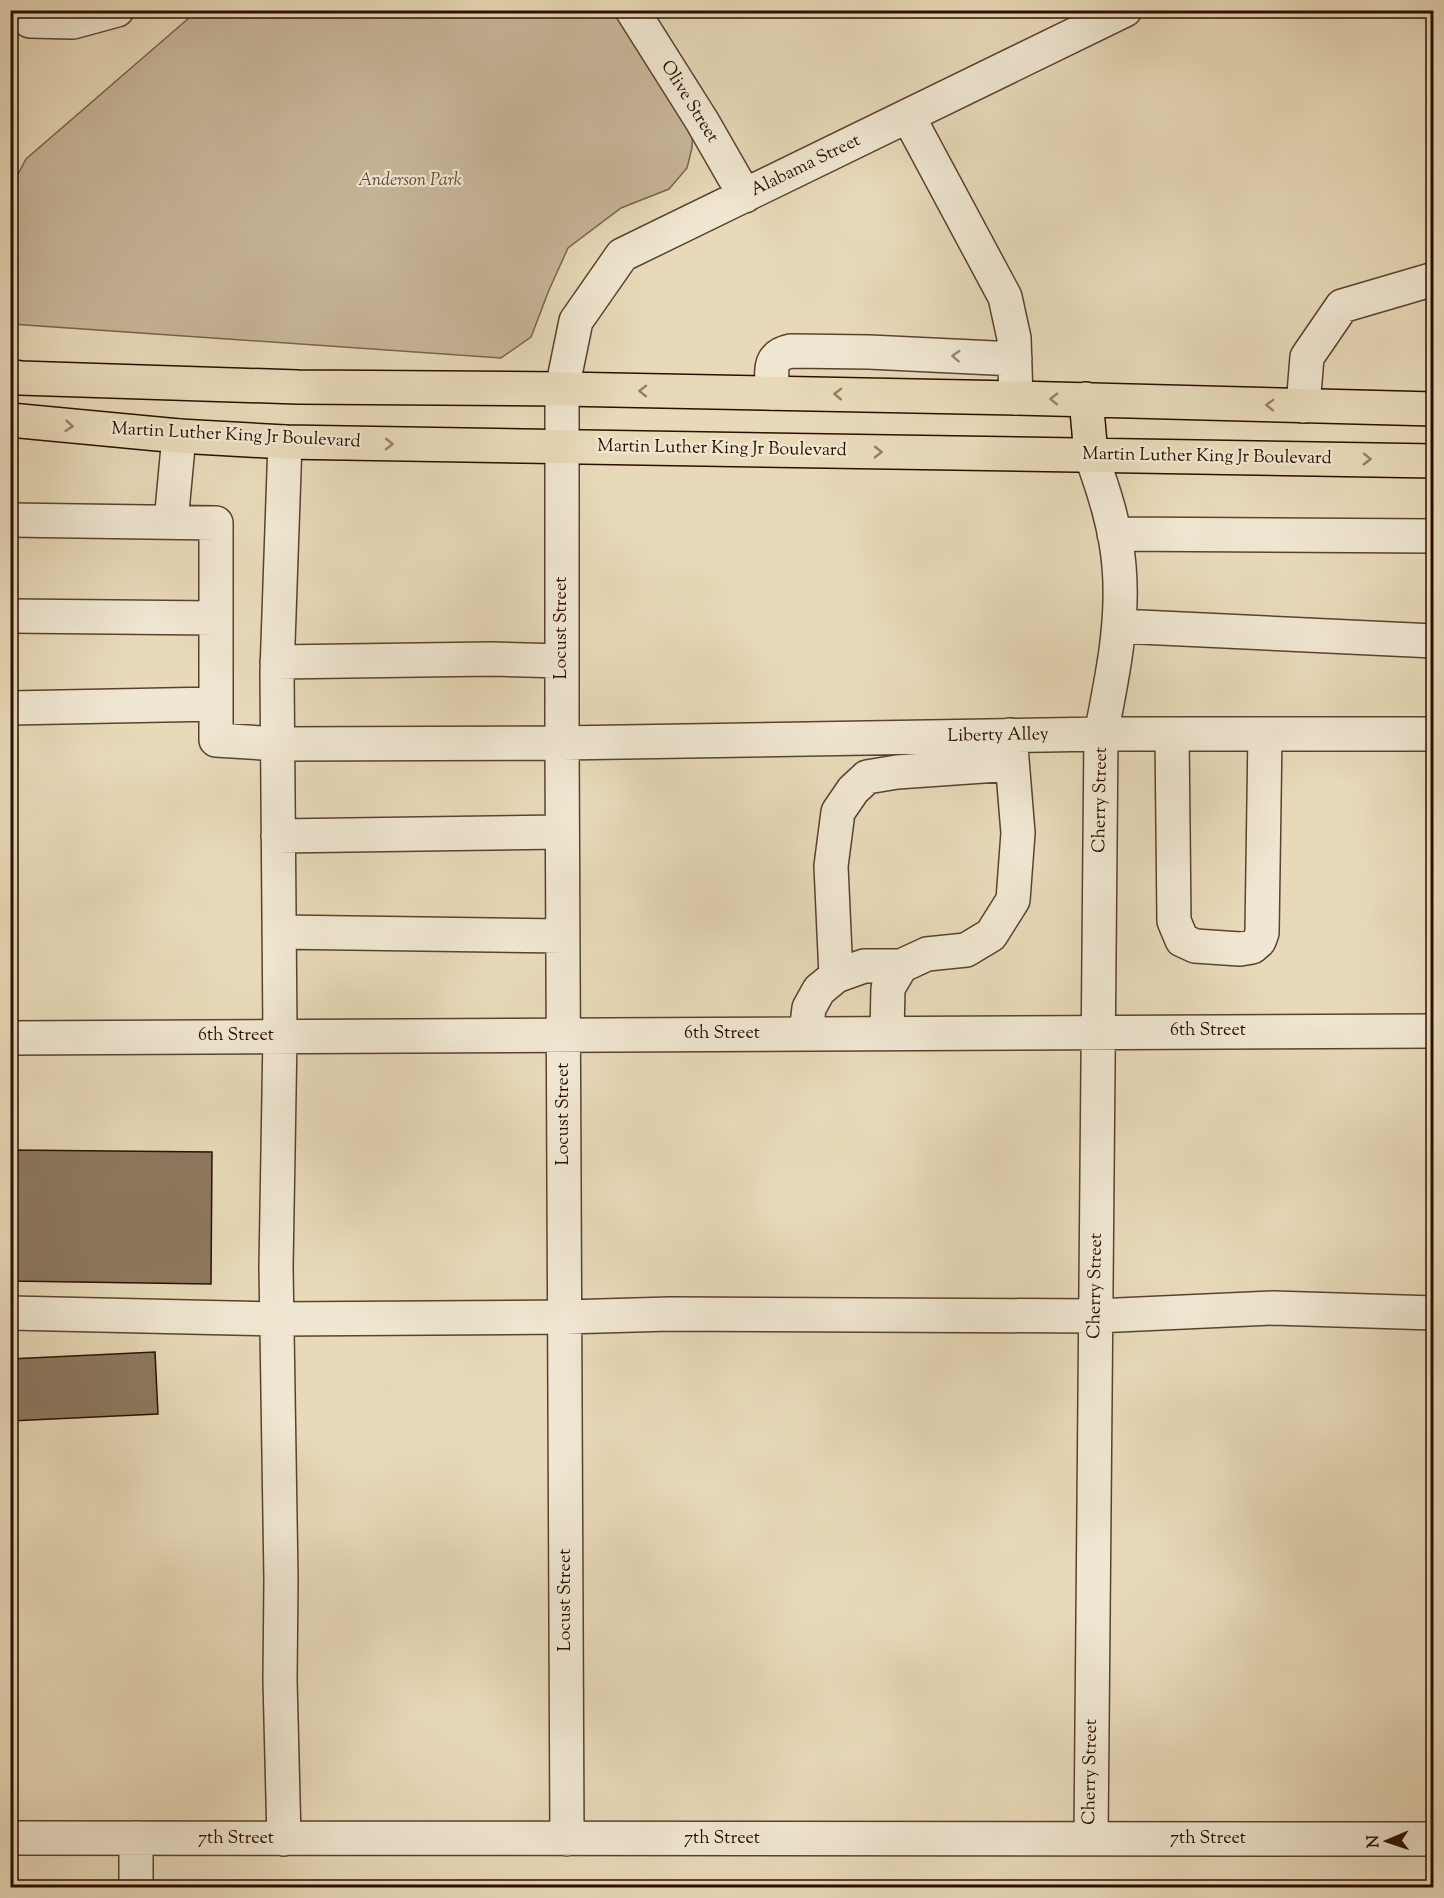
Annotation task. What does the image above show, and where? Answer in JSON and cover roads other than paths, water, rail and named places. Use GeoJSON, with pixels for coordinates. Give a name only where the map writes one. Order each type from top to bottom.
{"type":"FeatureCollection","features":[{"type":"Feature","properties":{"kind":"main road"},"geometry":{"type":"LineString","coordinates":[[10,376],[298,387],[562,389],[1086,399],[1434,410]]}},
{"type":"Feature","properties":{"kind":"main road"},"geometry":{"type":"LineString","coordinates":[[1086,399],[1091,455]]}},
{"type":"Feature","properties":{"kind":"main road","name":"Martin Luther King Jr Boulevard"},"geometry":{"type":"LineString","coordinates":[[10,420],[179,436],[285,442],[1434,461]]}},
{"type":"Feature","properties":{"kind":"street"},"geometry":{"type":"LineString","coordinates":[[30,21],[73,22],[117,10]]}},
{"type":"Feature","properties":{"kind":"street","name":"Olive Street"},"geometry":{"type":"LineString","coordinates":[[632,10],[702,121],[745,195]]}},
{"type":"Feature","properties":{"kind":"street","name":"Alabama Street"},"geometry":{"type":"LineString","coordinates":[[562,389],[576,321],[622,255],[1125,10]]}},
{"type":"Feature","properties":{"kind":"street"},"geometry":{"type":"LineString","coordinates":[[909,116],[1005,297],[1014,338],[1016,398]]}},
{"type":"Feature","properties":{"kind":"street"},"geometry":{"type":"LineString","coordinates":[[1303,406],[1307,357],[1342,306],[1434,279]]}},
{"type":"Feature","properties":{"kind":"street"},"geometry":{"type":"LineString","coordinates":[[773,393],[772,367],[775,358],[781,353],[791,351],[1015,359]]}},
{"type":"Feature","properties":{"kind":"street","name":"Locust Street"},"geometry":{"type":"LineString","coordinates":[[562,389],[567,1839]]}},
{"type":"Feature","properties":{"kind":"street"},"geometry":{"type":"LineString","coordinates":[[171,522],[179,436]]}},
{"type":"Feature","properties":{"kind":"street"},"geometry":{"type":"LineString","coordinates":[[285,442],[278,662],[280,1036],[276,1267],[281,1580],[280,1680],[285,1839]]}},
{"type":"Feature","properties":{"kind":"street","name":"Cherry Street"},"geometry":{"type":"LineString","coordinates":[[1091,455],[1108,506],[1119,566],[1119,626],[1110,692],[1101,734],[1091,1839]]}},
{"type":"Feature","properties":{"kind":"street"},"geometry":{"type":"LineString","coordinates":[[10,520],[216,523],[216,704],[10,708]]}},
{"type":"Feature","properties":{"kind":"street"},"geometry":{"type":"LineString","coordinates":[[1114,534],[1434,536]]}},
{"type":"Feature","properties":{"kind":"street"},"geometry":{"type":"LineString","coordinates":[[10,616],[216,618]]}},
{"type":"Feature","properties":{"kind":"street"},"geometry":{"type":"LineString","coordinates":[[1119,626],[1434,641]]}},
{"type":"Feature","properties":{"kind":"street"},"geometry":{"type":"LineString","coordinates":[[278,662],[491,659],[562,661]]}},
{"type":"Feature","properties":{"kind":"street","name":"Liberty Alley"},"geometry":{"type":"LineString","coordinates":[[216,704],[216,740],[278,744],[562,743],[1011,750],[1101,734],[1434,734]]}},
{"type":"Feature","properties":{"kind":"street"},"geometry":{"type":"LineString","coordinates":[[1172,734],[1174,921],[1182,940],[1195,946],[1240,949],[1252,947],[1259,941],[1262,933],[1265,734]]}},
{"type":"Feature","properties":{"kind":"street"},"geometry":{"type":"LineString","coordinates":[[806,1033],[809,1008],[819,990],[836,976],[864,966],[901,966],[927,954],[966,950],[991,935],[1013,900],[1018,833],[1011,750],[867,777],[853,790],[838,812],[831,866],[836,976]]}},
{"type":"Feature","properties":{"kind":"street"},"geometry":{"type":"LineString","coordinates":[[278,836],[562,832]]}},
{"type":"Feature","properties":{"kind":"street"},"geometry":{"type":"LineString","coordinates":[[279,932],[563,936]]}},
{"type":"Feature","properties":{"kind":"street"},"geometry":{"type":"LineString","coordinates":[[887,1032],[888,988],[901,966]]}},
{"type":"Feature","properties":{"kind":"street","name":"6th Street"},"geometry":{"type":"LineString","coordinates":[[10,1038],[1434,1030]]}},
{"type":"Feature","properties":{"kind":"street"},"geometry":{"type":"LineString","coordinates":[[10,1313],[278,1319],[670,1314],[1096,1316],[1273,1308],[1434,1313]]}},
{"type":"Feature","properties":{"kind":"street","name":"7th Street"},"geometry":{"type":"LineString","coordinates":[[10,1838],[1434,1839]]}},
{"type":"Feature","properties":{"kind":"street"},"geometry":{"type":"LineString","coordinates":[[136,1838],[136,1887]]}},
{"type":"Feature","properties":{"kind":"park label","name":"Anderson Park"},"geometry":{"type":"Point","coordinates":[410,181]}}]}
